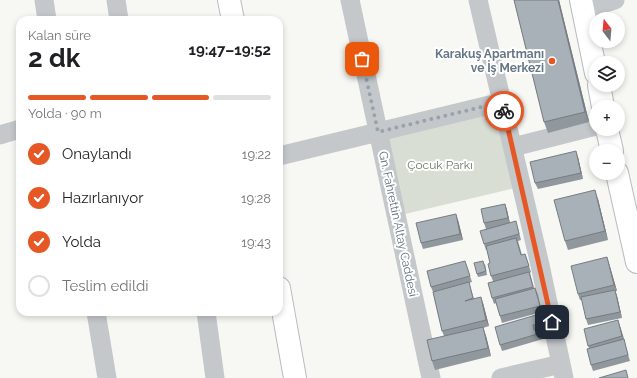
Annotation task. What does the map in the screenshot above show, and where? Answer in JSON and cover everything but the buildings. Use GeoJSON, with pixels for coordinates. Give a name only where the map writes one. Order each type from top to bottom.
{"type":"FeatureCollection","features":[{"type":"Feature","properties":{"kind":"street"},"geometry":{"type":"LineString","coordinates":[[44,0],[46,16]]}},
{"type":"Feature","properties":{"kind":"street"},"geometry":{"type":"LineString","coordinates":[[116,0],[118,16]]}},
{"type":"Feature","properties":{"kind":"street"},"geometry":{"type":"LineString","coordinates":[[229,0],[231,16]]}},
{"type":"Feature","properties":{"kind":"street","name":"Gn. Fahrettin Altay Caddesi"},"geometry":{"type":"LineString","coordinates":[[350,0],[431,378]]}},
{"type":"Feature","properties":{"kind":"street"},"geometry":{"type":"LineString","coordinates":[[478,0],[513,147],[562,371],[501,378]]}},
{"type":"Feature","properties":{"kind":"street"},"geometry":{"type":"LineString","coordinates":[[592,56],[582,5],[614,0]]}},
{"type":"Feature","properties":{"kind":"street"},"geometry":{"type":"LineString","coordinates":[[283,155],[502,102]]}},
{"type":"Feature","properties":{"kind":"street"},"geometry":{"type":"LineString","coordinates":[[513,147],[589,128]]}},
{"type":"Feature","properties":{"kind":"street"},"geometry":{"type":"LineString","coordinates":[[0,136],[16,130]]}},
{"type":"Feature","properties":{"kind":"street"},"geometry":{"type":"LineString","coordinates":[[619,180],[637,262]]}},
{"type":"Feature","properties":{"kind":"street"},"geometry":{"type":"LineString","coordinates":[[283,312],[294,378]]}},
{"type":"Feature","properties":{"kind":"street"},"geometry":{"type":"LineString","coordinates":[[97,316],[107,378]]}},
{"type":"Feature","properties":{"kind":"street"},"geometry":{"type":"LineString","coordinates":[[206,316],[214,378]]}},
{"type":"Feature","properties":{"kind":"green space","name":"Çocuk Parkı"},"geometry":{"type":"Polygon","coordinates":[[[496,112],[515,188],[405,214],[387,138],[496,112]]]}},
{"type":"Feature","properties":{"kind":"way so far"},"geometry":{"type":"LineString","coordinates":[[362,59],[378,132],[502,102],[504,111]]}},
{"type":"Feature","properties":{"kind":"place","name":"Karakuş Apartmanı ve İş Merkezi"},"geometry":{"type":"Point","coordinates":[552,61]}},
{"type":"Feature","properties":{"kind":"route"},"geometry":{"type":"LineString","coordinates":[[504,111],[552,322]]}}]}
